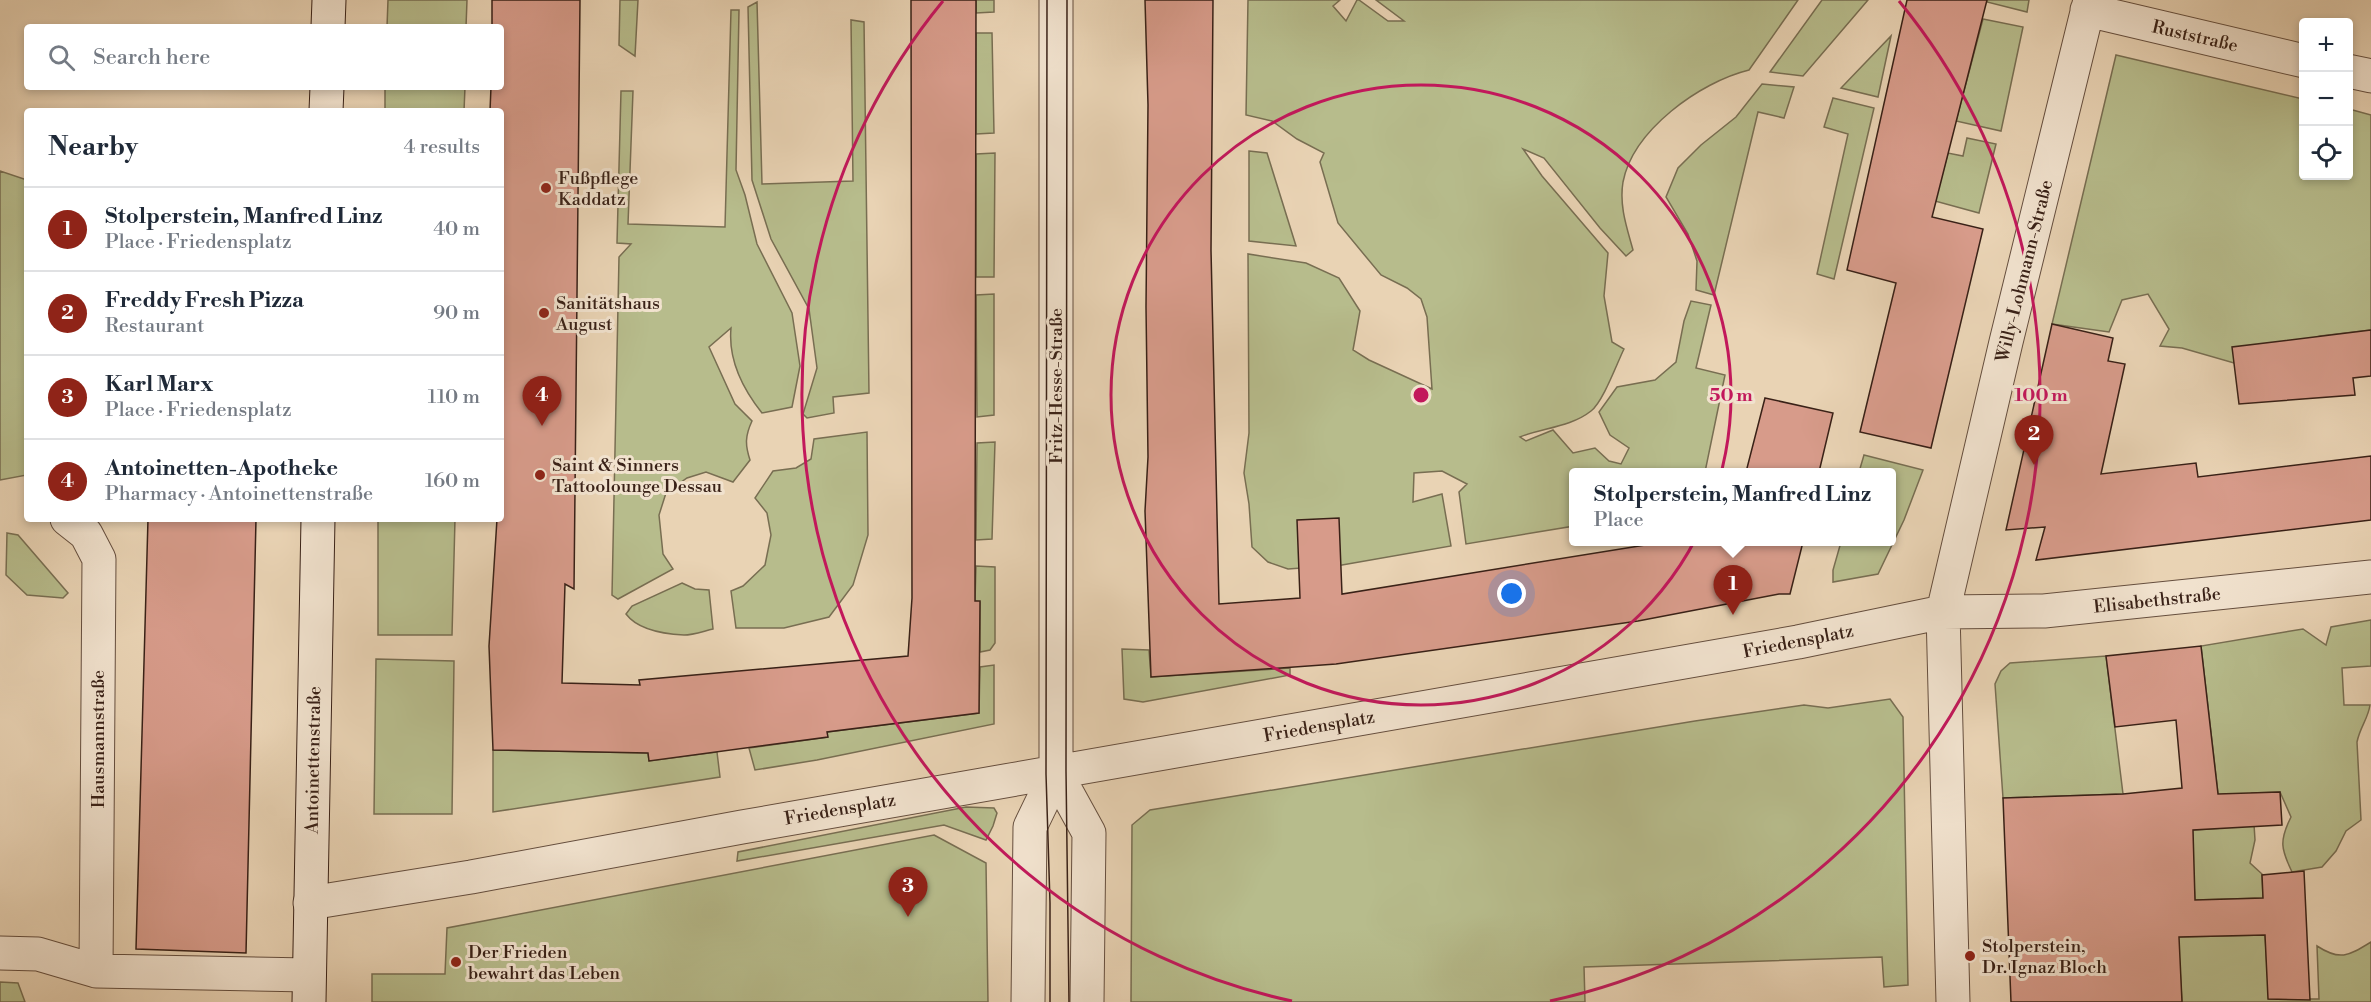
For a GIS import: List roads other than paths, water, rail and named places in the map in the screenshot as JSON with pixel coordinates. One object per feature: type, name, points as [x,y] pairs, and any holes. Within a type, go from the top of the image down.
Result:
[{"type":"street","points":[[328,24],[329,0]]},
{"type":"street","name":"Fritz-Hesse-Straße","points":[[1028,1002],[1030,827],[1056,773],[1056,0]]},
{"type":"street","name":"Ruststraße","points":[[2088,5],[2299,60]]},
{"type":"street","name":"Willy-Lohmann-Straße","points":[[1943,612],[2088,5]]},
{"type":"street","points":[[2353,72],[2371,76]]},
{"type":"street","points":[[326,108],[327,90]]},
{"type":"street","name":"Hausmannstraße","points":[[71,522],[86,534],[99,559],[96,971]]},
{"type":"street","name":"Antoinettenstraße","points":[[309,988],[318,522]]},
{"type":"street","name":"Elisabethstraße","points":[[1943,612],[2044,611],[2371,577]]},
{"type":"street","points":[[1943,612],[1953,1002]]},
{"type":"street","name":"Friedensplatz","points":[[310,903],[482,875],[742,826],[1798,642],[1943,612]]},
{"type":"street","name":"Fritz-Hesse-Straße","points":[[1056,773],[1089,833],[1087,1002]]},
{"type":"street","points":[[0,953],[38,954],[96,971],[309,988]]},
{"type":"tram line","points":[[1047,0],[1046,774],[1050,1002]]},
{"type":"tram line","points":[[1067,0],[1066,771],[1069,1002]]},
{"type":"place","name":"Fußpflege Kaddatz","points":[[546,188]]},
{"type":"place","name":"Sanitätshaus August","points":[[544,313]]},
{"type":"place","name":"Antoinetten-Apotheke","points":[[542,426]]},
{"type":"place","name":"Freddy Fresh Pizza","points":[[2034,465]]},
{"type":"place","name":"Saint & Sinners Tattoolounge Dessau","points":[[540,475]]},
{"type":"place","name":"Stolperstein, Manfred Linz","points":[[1733,615]]},
{"type":"place","name":"Karl Marx","points":[[908,917]]},
{"type":"place","name":"Stolperstein, Dr. Ignaz Bloch","points":[[1970,956]]},
{"type":"place","name":"Der Frieden bewahrt das Leben","points":[[456,962]]}]
